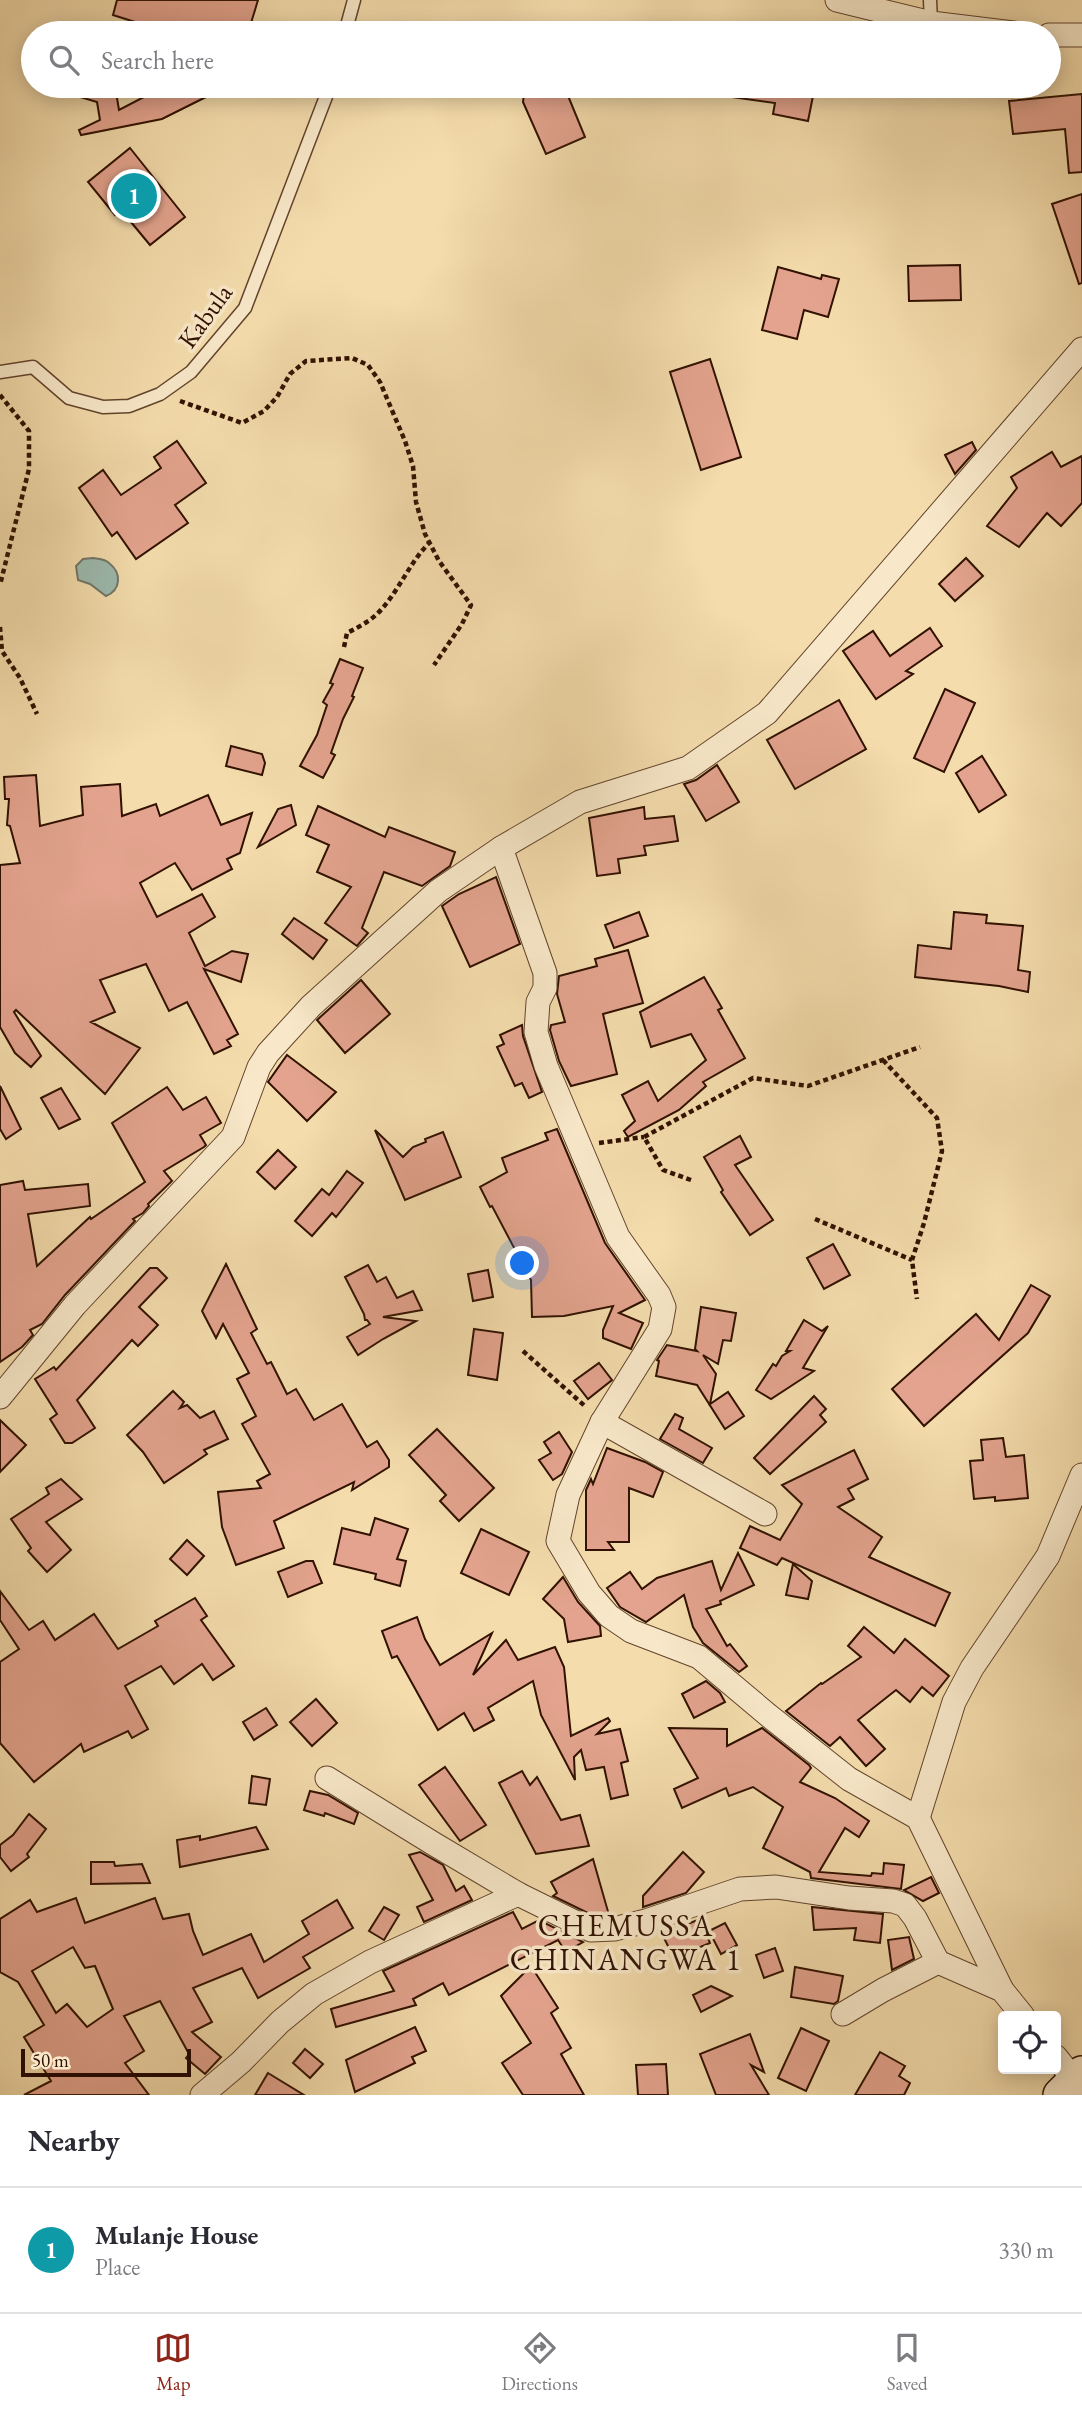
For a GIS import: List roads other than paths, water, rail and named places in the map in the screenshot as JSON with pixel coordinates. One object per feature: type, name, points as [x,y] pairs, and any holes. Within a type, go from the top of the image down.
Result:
[{"type":"street","points":[[837,0],[923,21]]},
{"type":"street","points":[[1061,36],[1082,35]]},
{"type":"street","points":[[0,1397],[84,1295],[233,1137],[259,1067],[268,1053],[311,1006],[438,891],[501,848],[580,802],[688,768],[768,713],[1082,349]]},
{"type":"street","points":[[501,848],[545,973],[545,988],[538,1002],[536,1032],[546,1066],[618,1237],[659,1295],[664,1307],[660,1329],[602,1422],[568,1495],[558,1541],[589,1593],[609,1616],[631,1631],[699,1657],[768,1716],[849,1779],[918,1818],[1002,1990],[1019,2011]]},
{"type":"street","points":[[602,1422],[765,1514]]},
{"type":"street","points":[[918,1818],[954,1702],[972,1668],[1048,1556],[1082,1475]]},
{"type":"street","points":[[327,1777],[518,1894],[591,1930],[614,1929],[646,1921],[740,1889],[776,1887],[849,1898],[893,1901],[905,1905],[915,1917],[939,1962],[1002,1990]]},
{"type":"street","points":[[202,2095],[241,2062],[279,2022],[314,1994],[370,1962],[518,1894]]},
{"type":"street","points":[[844,2014],[883,1990],[939,1962]]},
{"type":"lane","points":[[349,21],[355,0]]},
{"type":"lane","points":[[930,0],[931,21]]},
{"type":"lane","name":"Kabula","points":[[0,372],[33,367],[69,398],[103,407],[130,406],[160,394],[191,372],[245,308],[325,98]]},
{"type":"place","name":"Mulanje House","points":[[134,196]]},
{"type":"district","name":"CHEMUSSA CHINANGWA 1","points":[[626,1942]]}]
